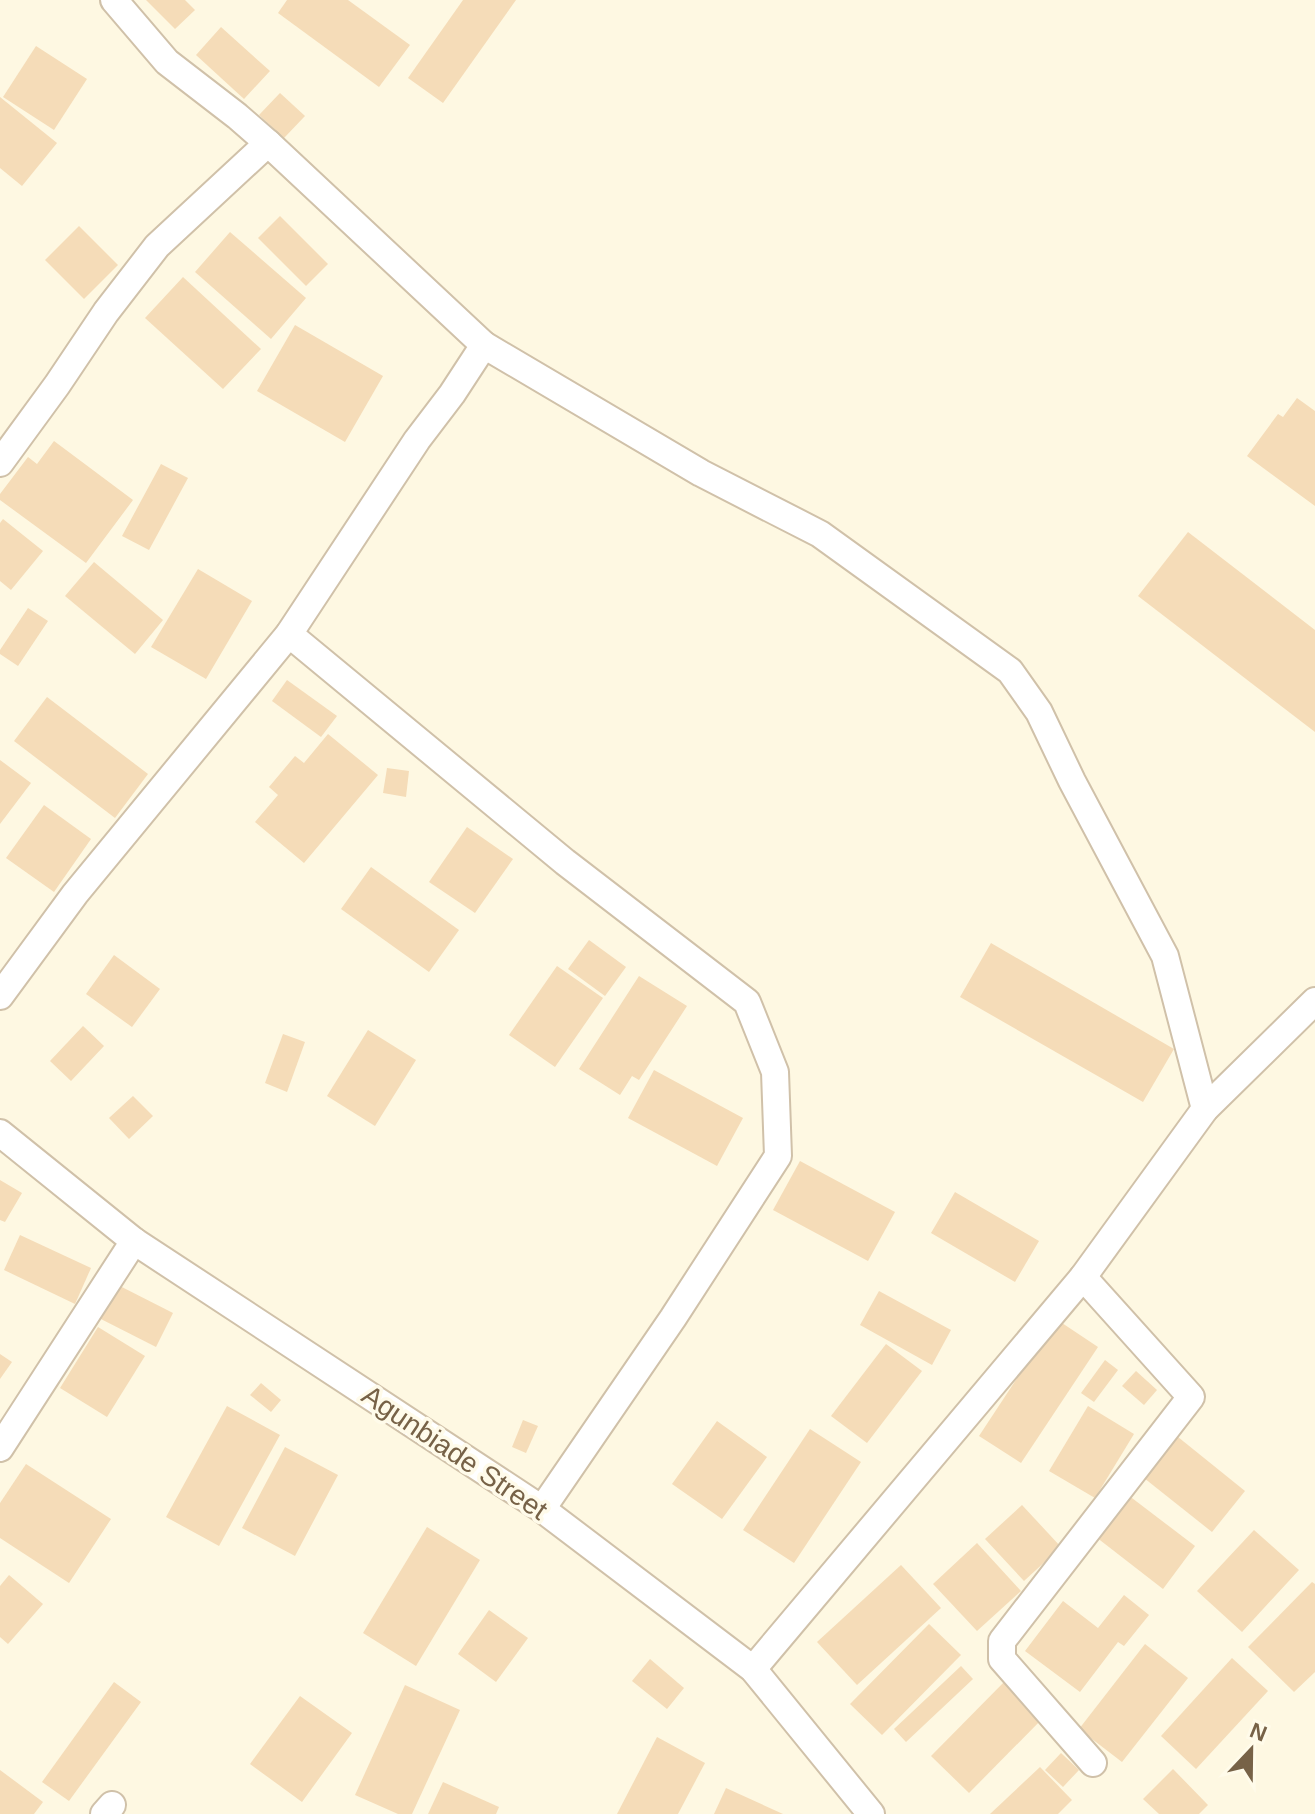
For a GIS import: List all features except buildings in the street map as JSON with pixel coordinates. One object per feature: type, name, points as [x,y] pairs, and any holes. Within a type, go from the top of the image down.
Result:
[{"type":"street","points":[[114,0],[167,62],[268,143],[484,345],[701,473],[820,534],[1010,671],[1039,712],[1165,956],[1205,1109]]},
{"type":"street","points":[[0,463],[106,312],[157,246],[268,143]]},
{"type":"street","points":[[0,996],[75,894],[289,634],[417,440],[484,345]]},
{"type":"street","points":[[289,634],[565,862],[747,1002],[775,1072],[778,1156],[673,1318],[542,1509]]},
{"type":"street","points":[[753,1669],[1083,1277],[1205,1109],[1315,1001]]},
{"type":"street","name":"Agunbiade Street","points":[[0,1133],[134,1241],[542,1509],[753,1669],[871,1814]]},
{"type":"street","points":[[0,1448],[134,1241]]},
{"type":"street","points":[[1083,1277],[1191,1397],[1002,1641],[1002,1659],[1093,1763]]}]
